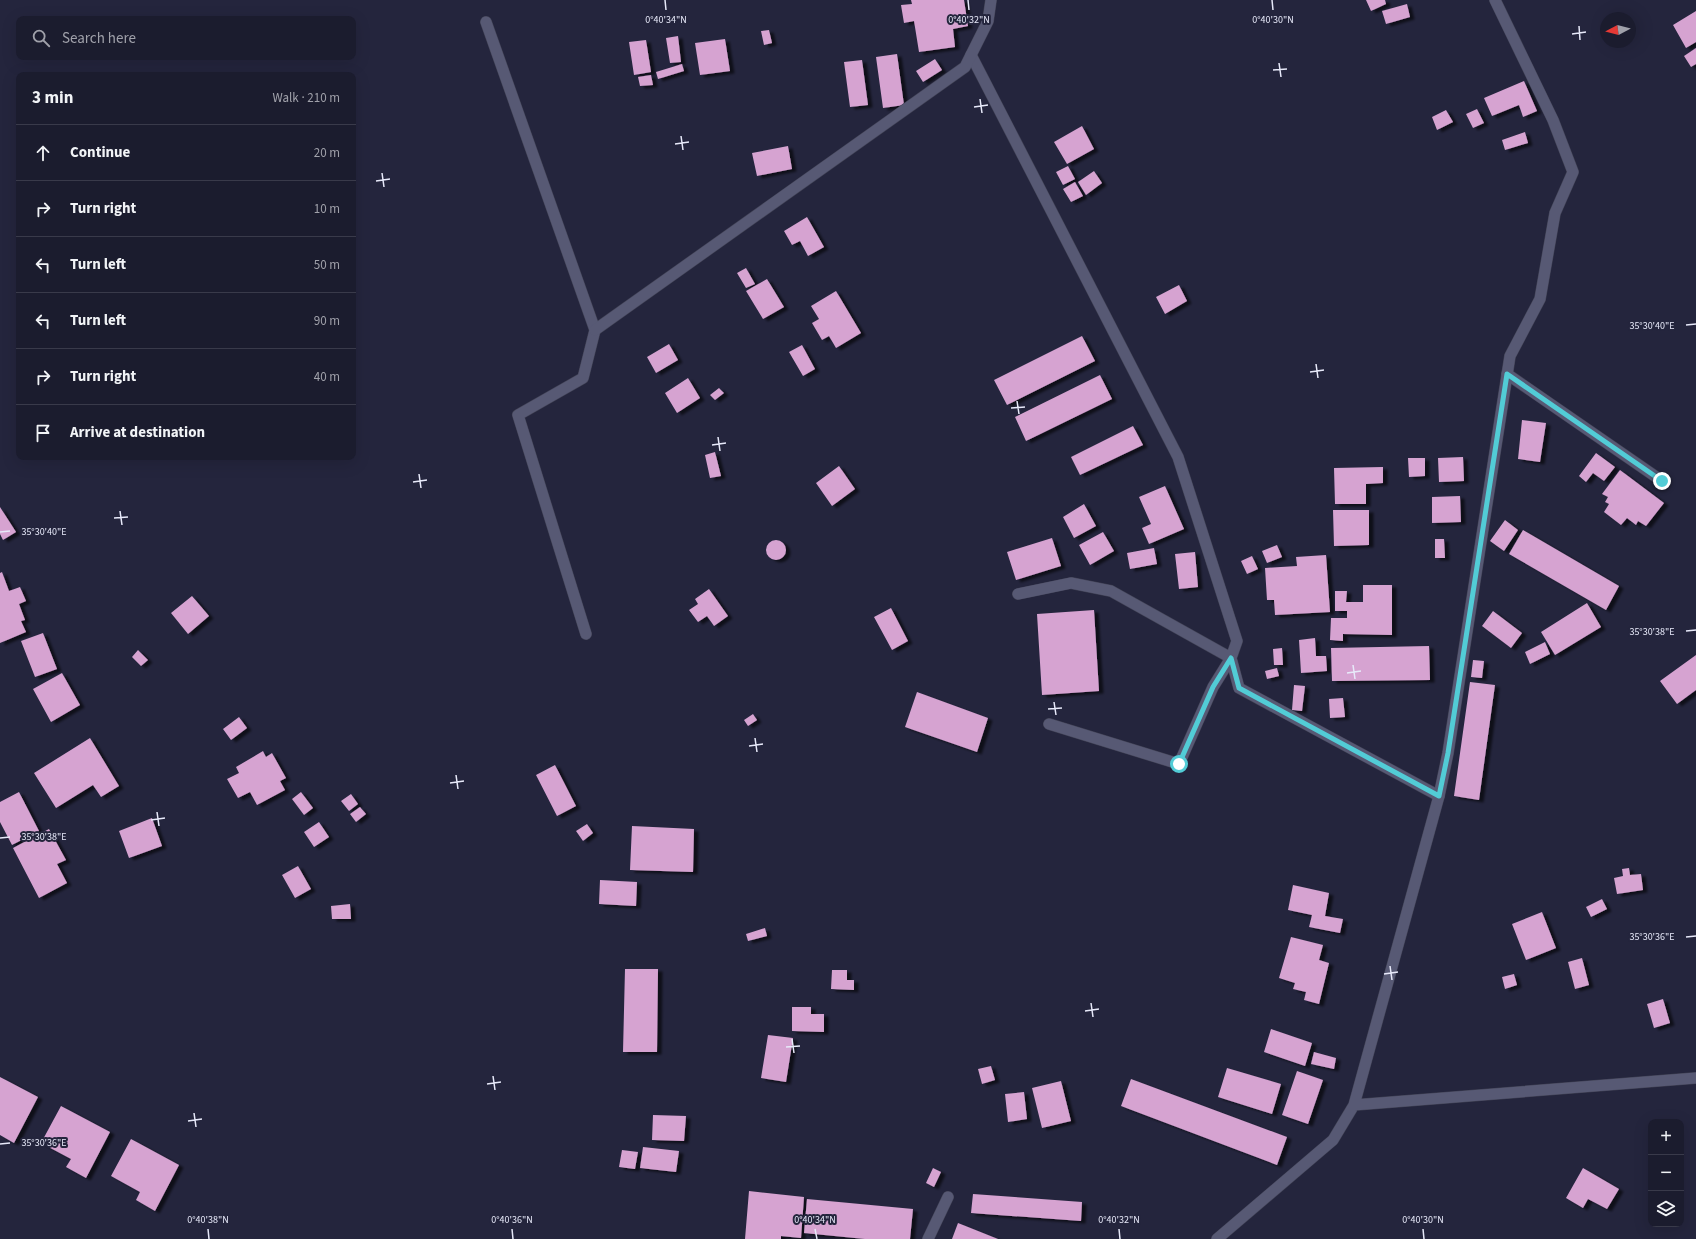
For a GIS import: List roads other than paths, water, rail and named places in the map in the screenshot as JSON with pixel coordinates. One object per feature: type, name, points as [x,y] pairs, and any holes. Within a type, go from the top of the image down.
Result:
[{"type":"street","points":[[595,330],[965,67],[988,21],[991,0]]},
{"type":"street","points":[[1217,1239],[1332,1140],[1354,1105],[1439,796],[1448,753],[1510,356],[1540,300],[1555,213],[1573,172],[1553,120],[1495,0]]},
{"type":"street","points":[[486,22],[595,330],[583,378],[518,415],[586,634]]},
{"type":"street","points":[[971,55],[1178,457],[1237,641],[1231,658],[1213,687],[1179,764],[1049,724]]},
{"type":"street","points":[[1507,374],[1662,481]]},
{"type":"street","points":[[1018,594],[1071,583],[1112,591],[1231,658],[1239,688],[1439,796]]},
{"type":"street","points":[[1354,1105],[1696,1078]]},
{"type":"street","points":[[928,1239],[948,1197]]}]
